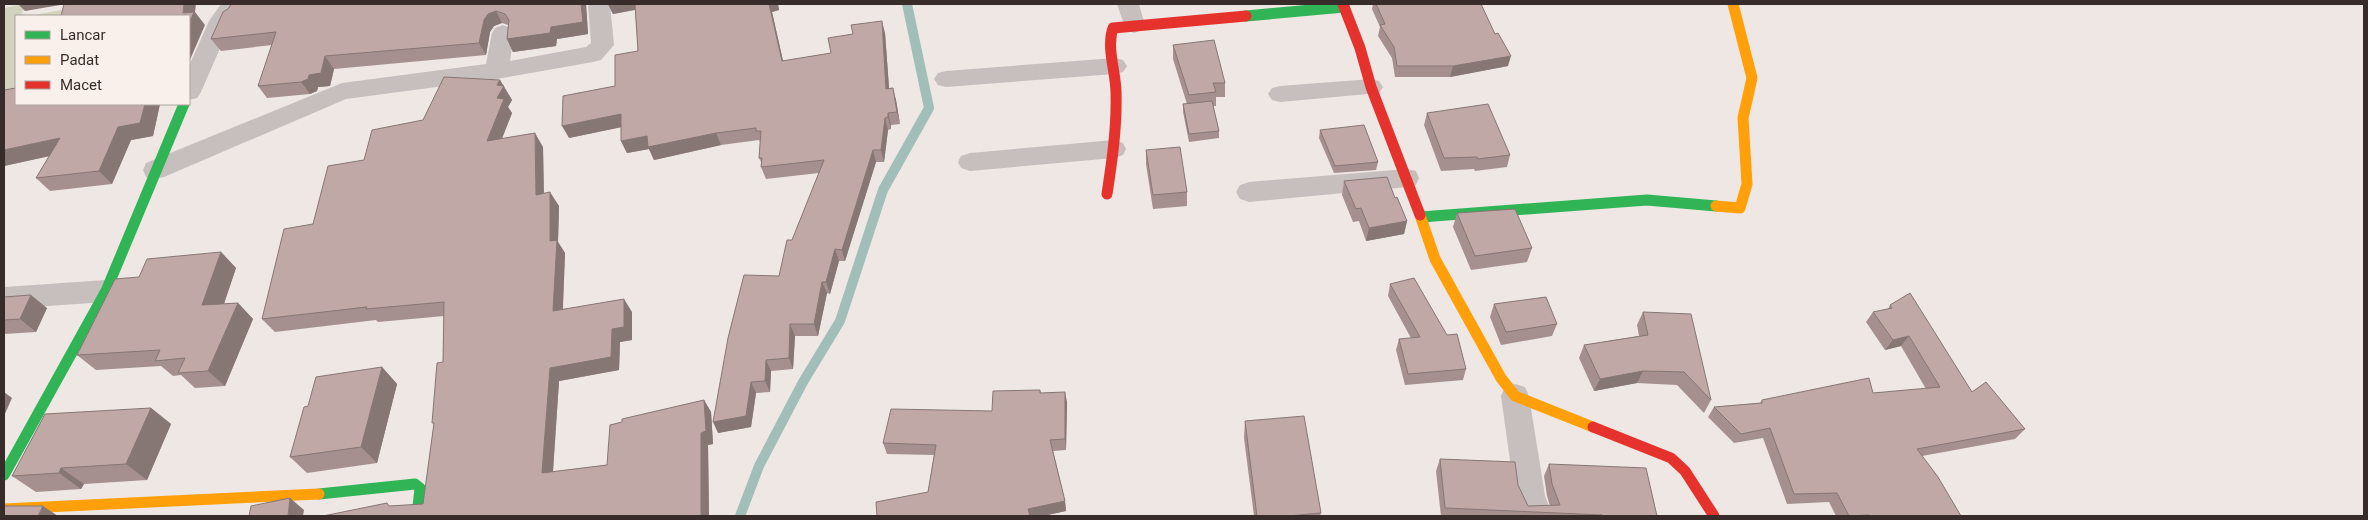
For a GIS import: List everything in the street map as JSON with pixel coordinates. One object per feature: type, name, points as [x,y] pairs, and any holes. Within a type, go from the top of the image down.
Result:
[{"type":"street","points":[[190,90],[220,20],[232,4]]},
{"type":"street","points":[[155,170],[342,91],[497,71],[592,54],[603,45],[599,4]]},
{"type":"street","points":[[1422,217],[1647,200],[1740,208],[1747,184],[1743,118],[1752,78],[1733,4]]},
{"type":"street","points":[[1107,194],[1114,149],[1115,66],[1110,31],[1131,14],[1344,6],[1360,48],[1371,87],[1422,217],[1435,259],[1452,294],[1492,364],[1515,396],[1530,496],[1538,516]]},
{"type":"street","points":[[497,71],[503,33]]},
{"type":"street","points":[[946,79],[1115,66]]},
{"type":"street","points":[[1280,94],[1371,87]]},
{"type":"street","points":[[4,475],[106,291],[184,105]]},
{"type":"street","points":[[970,162],[1114,149]]},
{"type":"street","points":[[1249,192],[1407,178]]},
{"type":"street","points":[[4,298],[106,291]]},
{"type":"street","points":[[1515,396],[1671,458],[1685,471],[1714,516]]},
{"type":"street","points":[[4,509],[316,494],[414,484],[420,488],[416,516]]},
{"type":"green space","points":[[24,4],[22,14],[34,15],[15,15],[15,100],[4,102],[4,8]]},
{"type":"green space","points":[[95,4],[123,15],[34,15]]},
{"type":"building","points":[[64,4],[184,4],[183,13],[194,12],[190,22],[190,15],[61,15]]},
{"type":"building","points":[[231,4],[581,4],[583,22],[551,27],[550,33],[507,39],[509,20],[505,14],[496,11],[488,14],[484,20],[479,43],[325,56],[321,73],[309,75],[308,79],[301,82],[258,86],[276,32],[211,39],[223,12]]},
{"type":"building","points":[[635,4],[769,4],[782,61],[831,53],[828,38],[853,34],[851,25],[882,21],[886,89],[893,88],[897,112],[888,113],[888,117],[885,118],[881,150],[873,150],[842,250],[835,249],[826,282],[822,282],[814,324],[790,324],[789,358],[766,360],[765,381],[751,382],[746,416],[713,422],[728,338],[744,275],[779,276],[787,240],[792,240],[824,160],[761,167],[762,158],[759,158],[761,131],[756,131],[756,128],[716,133],[648,147],[647,136],[621,141],[621,114],[562,126],[563,96],[615,86],[615,55],[638,51]]},
{"type":"building","points":[[1376,4],[1481,4],[1495,34],[1498,33],[1511,56],[1453,66],[1397,66],[1394,47],[1380,25],[1385,24]]},
{"type":"building","points":[[1214,40],[1225,83],[1213,83],[1216,92],[1189,95],[1173,45]]},
{"type":"building","points":[[444,77],[500,80],[497,85],[504,86],[497,98],[504,99],[487,141],[535,133],[536,195],[550,192],[550,241],[557,240],[553,311],[624,299],[624,327],[612,329],[611,357],[550,368],[542,473],[607,465],[610,425],[622,422],[622,419],[704,400],[706,431],[701,433],[701,516],[323,516],[387,503],[389,506],[423,504],[434,423],[432,423],[437,363],[443,362],[444,302],[366,309],[367,307],[262,319],[284,229],[313,224],[328,166],[364,160],[372,130],[423,120]]},
{"type":"building","points":[[15,88],[15,105],[145,105],[140,123],[118,127],[99,171],[36,178],[60,138],[4,150],[4,90]]},
{"type":"building","points":[[1212,101],[1219,131],[1189,134],[1183,104]]},
{"type":"building","points":[[1488,104],[1510,155],[1478,159],[1477,157],[1444,158],[1427,113]]},
{"type":"building","points":[[1364,125],[1378,162],[1335,166],[1320,130]]},
{"type":"building","points":[[1180,147],[1187,192],[1153,195],[1146,150]]},
{"type":"building","points":[[1387,177],[1407,221],[1369,228],[1361,208],[1356,209],[1344,181]]},
{"type":"building","points":[[1515,209],[1532,248],[1475,256],[1457,213]]},
{"type":"building","points":[[221,252],[202,305],[238,303],[208,371],[178,373],[185,358],[155,361],[160,350],[77,355],[115,279],[139,277],[147,259]]},
{"type":"building","points":[[1414,278],[1447,335],[1457,334],[1466,369],[1408,374],[1399,339],[1420,337],[1390,284]]},
{"type":"building","points":[[1910,293],[1972,392],[1986,382],[2025,429],[1917,449],[1938,477],[1961,516],[1849,516],[1837,493],[1794,494],[1770,428],[1741,434],[1714,407],[1762,403],[1762,400],[1869,378],[1873,393],[1940,387],[1909,336],[1893,340],[1873,312],[1892,308],[1890,305]]},
{"type":"building","points":[[31,295],[20,319],[4,320],[4,297]]},
{"type":"building","points":[[1546,297],[1557,324],[1506,332],[1494,304]]},
{"type":"building","points":[[1643,312],[1691,314],[1711,400],[1684,372],[1643,371],[1600,379],[1584,345],[1648,335]]},
{"type":"building","points":[[382,367],[361,447],[290,457],[304,407],[308,406],[316,377]]},
{"type":"building","points":[[1040,390],[1040,393],[1065,392],[1065,439],[1050,440],[1065,501],[1028,509],[1030,516],[877,516],[876,502],[928,492],[936,445],[883,443],[891,409],[992,411],[993,391]]},
{"type":"building","points":[[151,408],[126,464],[61,468],[59,473],[12,476],[45,414]]},
{"type":"building","points":[[1304,416],[1321,513],[1257,516],[1245,421]]},
{"type":"building","points":[[1440,459],[1515,462],[1518,485],[1528,506],[1560,505],[1552,484],[1549,464],[1646,468],[1657,516],[1599,516],[1602,515],[1445,508]]},
{"type":"building","points":[[290,498],[288,516],[249,516],[251,506]]},
{"type":"building","points":[[4,506],[43,506],[38,516],[4,516]]},
{"type":"waterway","points":[[740,516],[759,466],[803,382],[840,321],[883,190],[929,108],[907,4]]},
{"type":"traffic: fast","points":[[1246,16],[1344,7]]},
{"type":"traffic: fast","points":[[4,475],[106,291],[184,105]]},
{"type":"traffic: fast","points":[[1421,217],[1647,200],[1716,206]]},
{"type":"traffic: fast","points":[[319,494],[415,484],[420,488],[417,516]]},
{"type":"traffic: slow","points":[[1716,206],[1740,208],[1747,184],[1743,118],[1752,78],[1733,4]]},
{"type":"traffic: slow","points":[[1420,215],[1435,259],[1501,378],[1515,396],[1593,427]]},
{"type":"traffic: slow","points":[[4,509],[319,494]]},
{"type":"traffic: jam","points":[[1343,4],[1360,48],[1371,87],[1420,215]]},
{"type":"traffic: jam","points":[[1107,194],[1116,121],[1116,78],[1110,39],[1113,28],[1246,16]]},
{"type":"traffic: jam","points":[[1593,427],[1671,458],[1685,471],[1714,516]]}]
